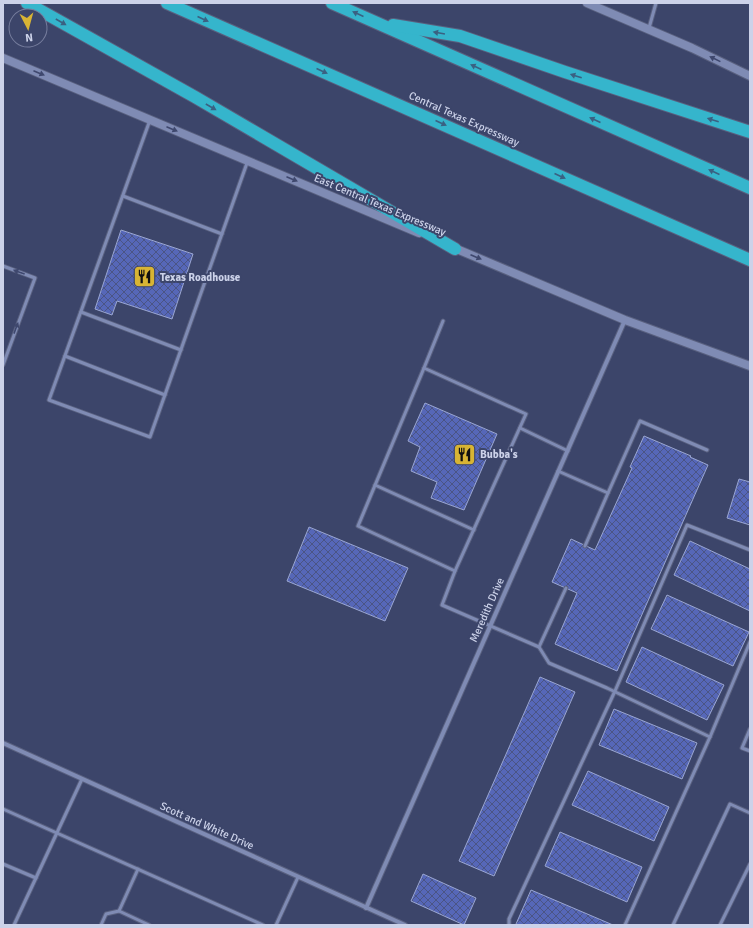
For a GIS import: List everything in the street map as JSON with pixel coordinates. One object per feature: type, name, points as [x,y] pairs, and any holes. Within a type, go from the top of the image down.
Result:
[{"type":"highway","points":[[27,3],[195,97],[455,249]]},
{"type":"highway","name":"Central Texas Expressway","points":[[167,3],[750,260]]},
{"type":"highway","points":[[332,3],[750,188]]},
{"type":"highway","points":[[375,22],[460,36],[750,132]]},
{"type":"main road","points":[[588,3],[692,48],[750,76]]},
{"type":"main road","name":"East Central Texas Expressway","points":[[3,58],[624,320],[750,366]]},
{"type":"street","name":"Meredith Drive","points":[[366,908],[568,451],[624,320]]},
{"type":"street","name":"Scott and White Drive","points":[[3,743],[405,925]]},
{"type":"lane","points":[[649,30],[656,3]]},
{"type":"lane","points":[[150,120],[50,400],[150,437],[248,161]]},
{"type":"lane","points":[[123,196],[222,234]]},
{"type":"lane","points":[[3,266],[35,278],[3,365]]},
{"type":"lane","points":[[81,312],[181,350]]},
{"type":"lane","points":[[443,321],[358,526],[455,570]]},
{"type":"lane","points":[[65,356],[165,395]]},
{"type":"lane","points":[[424,368],[526,414],[455,570],[442,605],[539,647],[549,663],[615,691],[710,737]]},
{"type":"lane","points":[[585,546],[640,421],[707,450]]},
{"type":"lane","points":[[520,428],[568,451]]},
{"type":"lane","points":[[558,471],[608,493]]},
{"type":"lane","points":[[376,485],[474,530]]},
{"type":"lane","points":[[509,925],[509,919],[615,691],[687,525],[750,550]]},
{"type":"lane","points":[[539,647],[566,588]]},
{"type":"lane","points":[[625,925],[710,737],[750,642]]},
{"type":"lane","points":[[750,730],[742,748],[750,751]]},
{"type":"lane","points":[[14,925],[82,779]]},
{"type":"lane","points":[[673,925],[730,804],[750,813]]},
{"type":"lane","points":[[3,809],[263,925]]},
{"type":"lane","points":[[3,864],[36,878]]},
{"type":"lane","points":[[720,925],[750,864]]},
{"type":"lane","points":[[119,911],[138,869]]},
{"type":"lane","points":[[276,925],[298,877]]},
{"type":"lane","points":[[101,925],[106,914],[119,911],[149,925]]},
{"type":"building","name":"Texas Roadhouse","points":[[121,230],[193,254],[172,319],[117,301],[112,315],[95,309]]},
{"type":"building","points":[[425,403],[497,434],[464,510],[431,498],[437,482],[411,471],[420,447],[408,441]]},
{"type":"building","points":[[644,436],[708,465],[617,671],[555,644],[577,593],[552,582],[571,539],[595,550],[632,468],[630,467]]},
{"type":"building","points":[[739,479],[750,482],[750,525],[727,518]]},
{"type":"building","points":[[309,527],[408,568],[385,621],[287,581]]},
{"type":"building","points":[[690,541],[750,569],[750,611],[674,575]]},
{"type":"building","points":[[667,595],[749,632],[733,666],[651,629]]},
{"type":"building","points":[[642,647],[724,685],[707,720],[626,682]]},
{"type":"building","points":[[540,677],[575,692],[494,876],[459,861]]},
{"type":"building","points":[[614,709],[697,743],[682,779],[599,745]]},
{"type":"building","points":[[588,771],[669,807],[654,841],[572,805]]},
{"type":"building","points":[[560,832],[642,867],[627,902],[545,866]]},
{"type":"building","points":[[423,874],[476,898],[464,925],[411,901]]},
{"type":"building","points":[[531,890],[613,925],[517,925],[516,924]]},
{"type":"place","name":"Texas Roadhouse","points":[[145,277]]},
{"type":"place","name":"Bubba's","points":[[465,454]]}]
